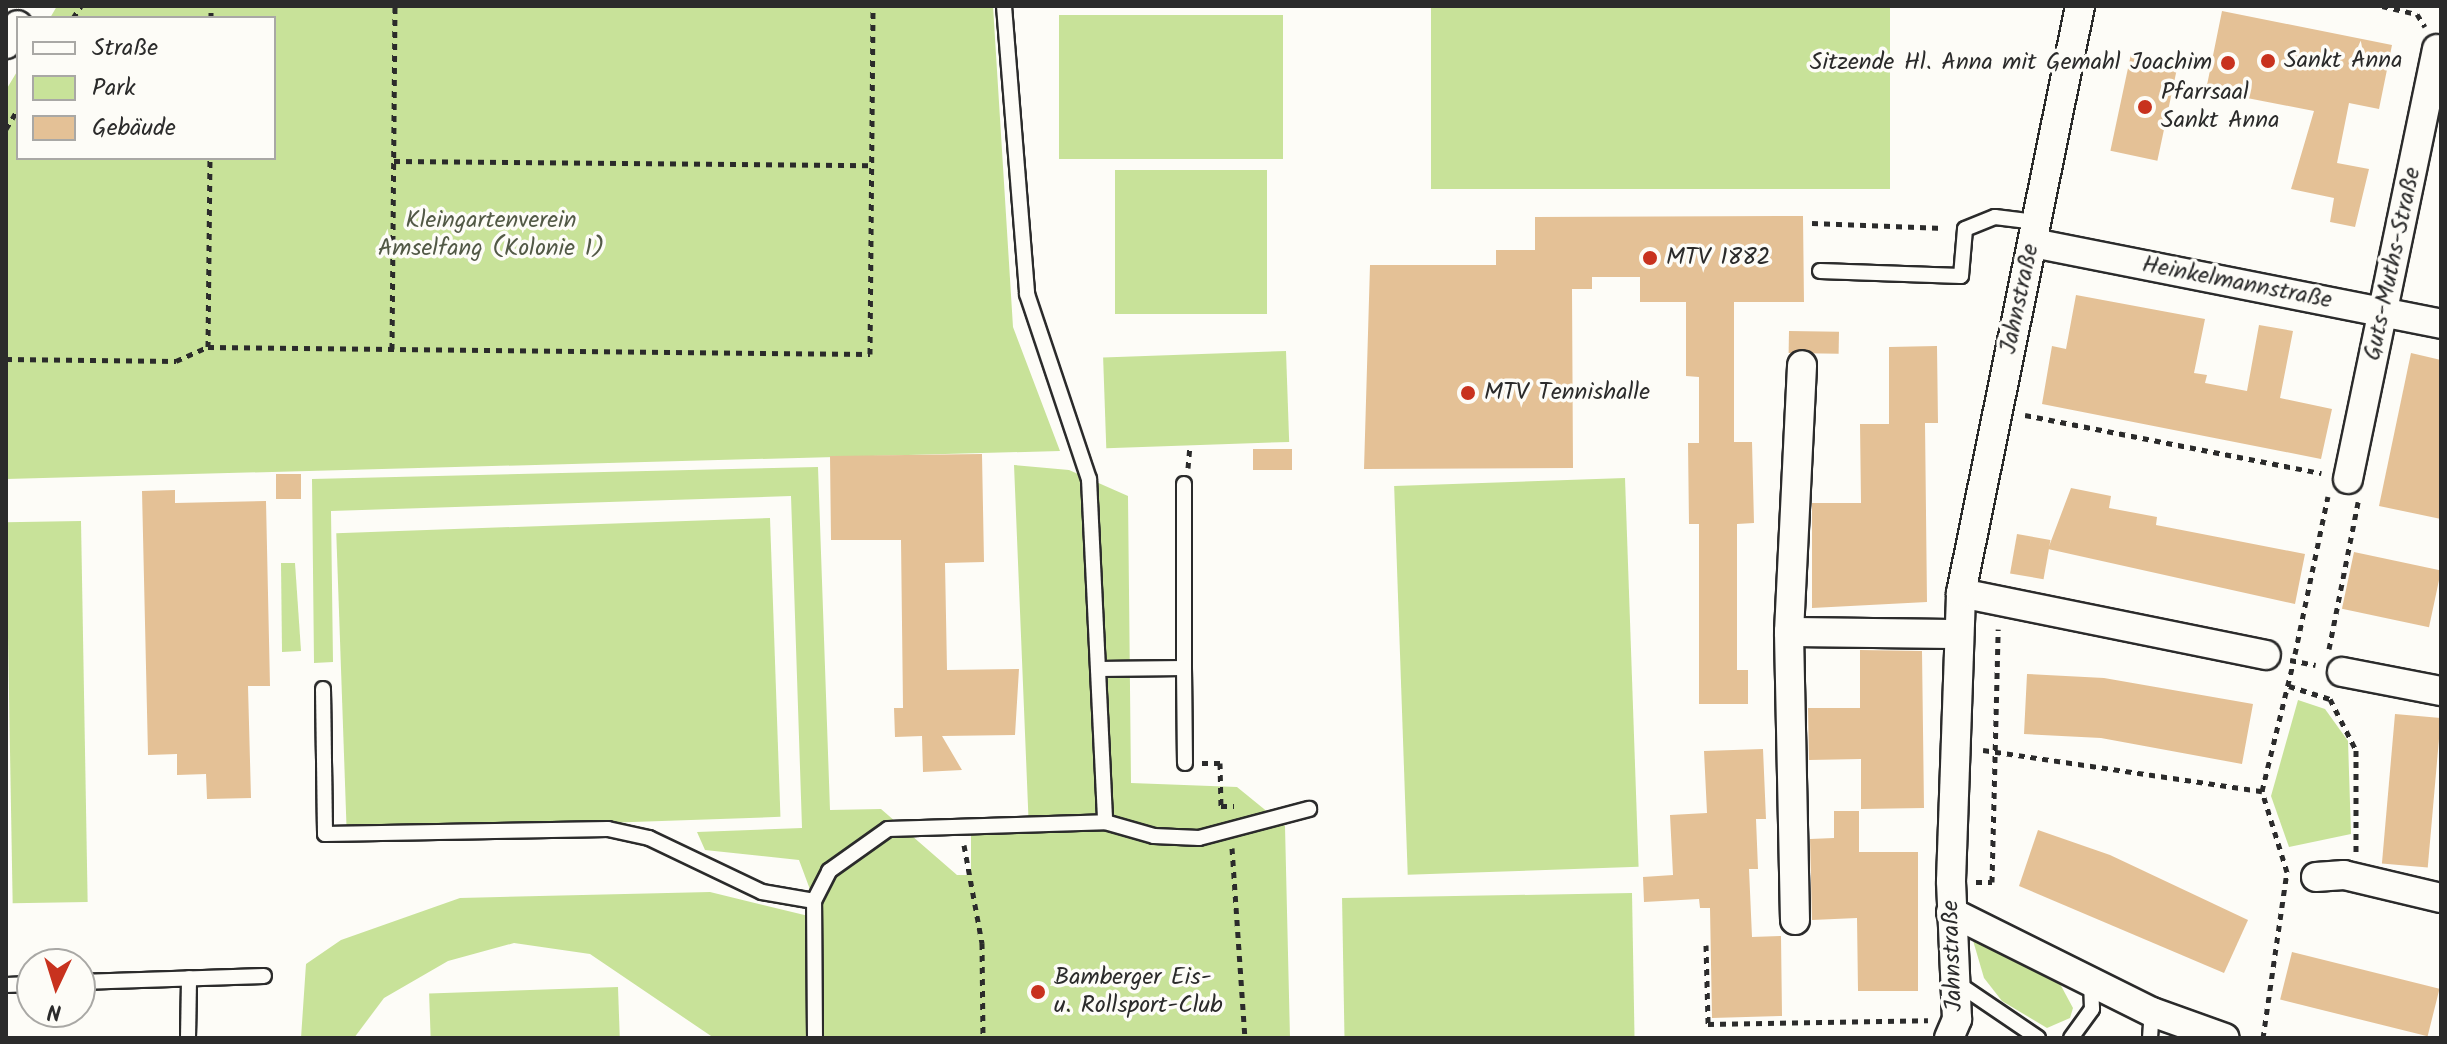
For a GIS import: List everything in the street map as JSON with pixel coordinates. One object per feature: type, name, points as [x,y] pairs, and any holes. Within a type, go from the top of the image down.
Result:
[{"type":"street","name":"Jahnstraße","points":[[1953,1029],[1957,983],[1951,881],[1957,634],[1961,593],[2080,6]]},
{"type":"street","name":"Guts-Muths-Straße","points":[[2340,477],[2384,312],[2437,49]]},
{"type":"street","name":"Heinkelmannstraße","points":[[2034,232],[2441,324]]},
{"type":"street","points":[[1795,920],[1789,632],[1802,365]]},
{"type":"street","points":[[1961,593],[1999,598],[2266,655]]},
{"type":"street","points":[[1789,632],[1957,634]]},
{"type":"street","points":[[2333,669],[2441,691]]},
{"type":"street","points":[[2316,877],[2356,878],[2441,898]]},
{"type":"street","points":[[1951,912],[2091,984],[2151,1025],[2225,1038]]},
{"type":"lane","points":[[1004,6],[1027,294],[1089,479],[1105,822]]},
{"type":"lane","points":[[1820,271],[1961,276],[1965,229],[1995,217],[2034,232]]},
{"type":"lane","points":[[1184,484],[1185,763]]},
{"type":"lane","points":[[1098,669],[1184,668]]},
{"type":"lane","points":[[323,689],[325,834],[608,829],[649,838],[762,892],[814,901]]},
{"type":"lane","points":[[815,1038],[814,901],[829,871],[900,825],[1105,822],[1154,836],[1222,834],[1309,809]]},
{"type":"lane","points":[[96,981],[264,976]]},
{"type":"lane","points":[[188,1038],[189,978]]},
{"type":"lane","points":[[1957,983],[2038,1038]]},
{"type":"lane","points":[[2071,1038],[2092,1009],[2091,984]]},
{"type":"path","points":[[392,349],[395,6]]},
{"type":"path","points":[[6,359],[176,361],[208,347],[870,354],[873,6]]},
{"type":"path","points":[[2382,6],[2417,14],[2437,49]]},
{"type":"path","points":[[208,347],[210,160]]},
{"type":"path","points":[[394,161],[872,165]]},
{"type":"path","points":[[1812,223],[1965,229]]},
{"type":"path","points":[[1996,410],[2362,482],[2333,669],[2320,692]]},
{"type":"path","points":[[1190,446],[1191,456]]},
{"type":"path","points":[[2263,1038],[2287,872],[2262,791],[2340,477]]},
{"type":"path","points":[[1951,881],[1992,882],[1999,598]]},
{"type":"path","points":[[2266,655],[2333,669]]},
{"type":"path","points":[[2289,686],[2320,692],[2344,720],[2356,750],[2356,878]]},
{"type":"path","points":[[1994,752],[2262,791]]},
{"type":"path","points":[[1220,781],[1221,806],[1243,807],[1251,826]]},
{"type":"path","points":[[1222,834],[1234,851],[1245,1038]]},
{"type":"path","points":[[965,875],[982,943],[983,1038]]},
{"type":"path","points":[[1706,945],[1708,1024],[1953,1029]]},
{"type":"green space","name":"Kleingartenverein Amselfang (Kolonie 1)","points":[[57,6],[993,6],[1013,327],[1060,451],[6,479],[6,90],[16,73],[16,160],[276,160],[276,16],[51,16]]},
{"type":"green space","points":[[1431,6],[1890,6],[1890,189],[1431,189]]},
{"type":"green space","points":[[1059,15],[1283,15],[1283,159],[1059,159]]},
{"type":"green space","points":[[1115,170],[1267,170],[1267,314],[1115,314]]},
{"type":"green space","points":[[1286,351],[1289,442],[1106,448],[1103,357]]},
{"type":"green space","points":[[1014,465],[1069,470],[1128,496],[1131,783],[1237,787],[1285,826],[1290,1038],[714,1038],[590,954],[514,943],[448,961],[384,998],[354,1038],[301,1038],[306,964],[341,940],[460,898],[710,892],[821,919],[799,860],[705,850],[697,832],[802,828],[791,496],[331,511],[333,662],[314,663],[312,479],[818,467],[830,810],[881,809],[957,875],[971,875],[971,832],[1029,831]]},
{"type":"green space","points":[[1625,478],[1639,867],[1408,875],[1394,486]]},
{"type":"green space","points":[[770,518],[780,817],[347,832],[336,533]]},
{"type":"green space","points":[[81,521],[88,902],[13,903],[6,522]]},
{"type":"green space","points":[[281,563],[295,563],[301,651],[282,652]]},
{"type":"green space","points":[[2298,700],[2325,709],[2348,741],[2351,834],[2289,847],[2271,796]]},
{"type":"green space","points":[[1632,893],[1635,1038],[1344,1038],[1342,898]]},
{"type":"green space","points":[[1972,937],[2059,982],[2073,1008],[2070,1018],[2047,1028],[2002,1001],[1984,978]]},
{"type":"green space","points":[[618,987],[620,1038],[431,1038],[429,994]]},
{"type":"building","points":[[2222,11],[2392,45],[2379,109],[2349,103],[2337,163],[2369,169],[2355,227],[2330,222],[2334,198],[2291,189],[2314,111],[2206,90]]},
{"type":"building","name":"Pfarrsaal Sankt Anna","points":[[2131,54],[2178,64],[2157,161],[2110,151]]},
{"type":"building","points":[[1803,216],[1804,302],[1734,302],[1734,442],[1752,442],[1754,523],[1737,524],[1737,670],[1748,670],[1748,704],[1699,704],[1699,524],[1689,524],[1688,443],[1699,443],[1699,377],[1686,376],[1686,302],[1640,302],[1640,277],[1592,277],[1592,289],[1572,289],[1573,468],[1364,469],[1370,265],[1496,265],[1496,250],[1535,250],[1535,217]]},
{"type":"building","points":[[2076,295],[2205,319],[2194,373],[2207,375],[2205,383],[2247,391],[2259,325],[2293,331],[2280,398],[2332,409],[2321,459],[2042,404],[2052,346],[2066,349]]},
{"type":"building","points":[[1789,331],[1839,332],[1839,354],[1789,353]]},
{"type":"building","points":[[1937,346],[1938,423],[1925,423],[1927,602],[1812,608],[1812,503],[1861,503],[1860,424],[1889,424],[1889,347]]},
{"type":"building","points":[[2411,353],[2441,360],[2441,519],[2379,506]]},
{"type":"building","points":[[1253,449],[1292,449],[1292,470],[1253,470]]},
{"type":"building","points":[[982,454],[984,562],[945,563],[947,670],[1019,669],[1015,735],[942,736],[962,770],[923,772],[922,736],[895,737],[894,708],[903,708],[901,540],[831,540],[830,456]]},
{"type":"building","points":[[276,474],[301,474],[301,499],[276,499]]},
{"type":"building","points":[[2071,488],[2111,496],[2109,508],[2157,517],[2156,525],[2305,554],[2295,604],[2048,549]]},
{"type":"building","points":[[175,490],[175,503],[266,501],[270,686],[248,686],[251,798],[207,799],[206,774],[177,775],[177,754],[148,755],[142,491]]},
{"type":"building","points":[[2017,534],[2050,540],[2044,579],[2010,573]]},
{"type":"building","points":[[2354,552],[2441,570],[2429,627],[2342,609]]},
{"type":"building","points":[[1860,650],[1922,651],[1924,808],[1861,809],[1861,759],[1809,760],[1808,708],[1860,708]]},
{"type":"building","points":[[2027,674],[2104,678],[2253,704],[2242,764],[2101,738],[2024,734]]},
{"type":"building","points":[[2395,714],[2441,718],[2428,867],[2382,863]]},
{"type":"building","points":[[1763,749],[1766,819],[1756,819],[1758,869],[1749,869],[1752,937],[1781,936],[1782,1016],[1712,1018],[1710,908],[1700,908],[1699,899],[1644,902],[1643,877],[1673,875],[1670,815],[1707,813],[1704,751]]},
{"type":"building","points":[[1834,811],[1859,811],[1859,852],[1918,852],[1918,991],[1858,991],[1857,918],[1812,920],[1810,839],[1834,838]]},
{"type":"building","points":[[2038,830],[2110,855],[2248,920],[2224,973],[2019,886]]},
{"type":"building","points":[[2292,952],[2439,989],[2428,1036],[2280,1000]]},
{"type":"place","name":"Sankt Anna","points":[[2268,61]]},
{"type":"place","name":"Sitzende Hl. Anna mit Gemahl Joachim","points":[[2228,63]]},
{"type":"place","name":"Pfarrsaal Sankt Anna","points":[[2145,107]]},
{"type":"place","name":"MTV 1882","points":[[1650,258]]},
{"type":"place","name":"MTV Tennishalle","points":[[1468,393]]},
{"type":"place","name":"Bamberger Eis- u. Rollsport-Club","points":[[1038,992]]}]
